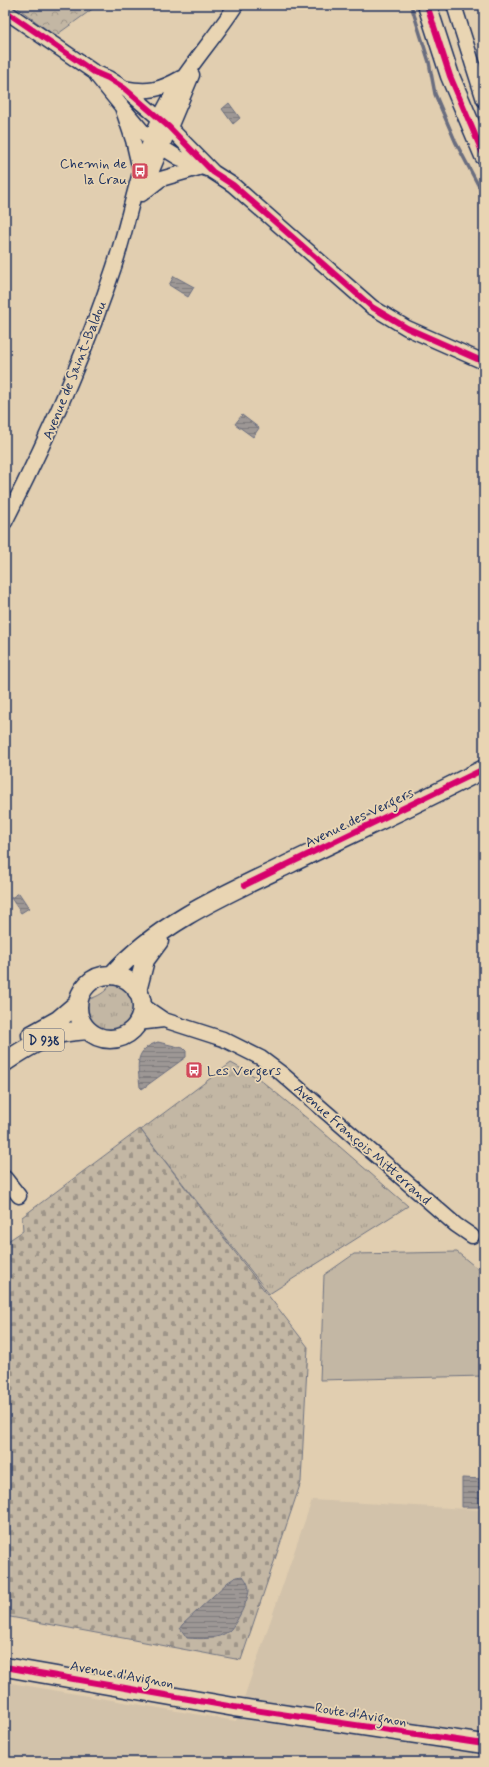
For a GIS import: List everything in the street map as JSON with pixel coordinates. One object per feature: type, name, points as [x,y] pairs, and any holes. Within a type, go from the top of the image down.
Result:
[{"type":"main road","points":[[427,5],[450,76],[484,156]]},
{"type":"main road","name":"Avenue des Vergers","points":[[112,975],[141,946],[158,934],[239,888],[484,769]]},
{"type":"main road","name":"Avenue des Vergers","points":[[139,998],[145,960],[163,936],[180,921]]},
{"type":"main road","points":[[112,975],[127,980],[139,998]]},
{"type":"main road","name":"D 938","points":[[112,975],[98,978],[86,985],[80,993],[78,1003],[79,1018],[88,1030],[94,1035],[110,1039],[126,1035],[137,1023],[141,1014],[139,998]]},
{"type":"main road","name":"D 938","points":[[5,1050],[58,1020],[78,1003]]},
{"type":"main road","name":"D 938","points":[[5,1062],[24,1050],[53,1036],[68,1032],[88,1030]]},
{"type":"main road","name":"Avenue d'Avignon","points":[[5,1666],[234,1707]]},
{"type":"main road","name":"Route d'Avignon","points":[[234,1707],[484,1744]]},
{"type":"street","name":"Avenue de Saint-Baldou","points":[[130,214],[141,195],[156,144],[181,78],[201,54],[236,5]]},
{"type":"street","points":[[454,5],[484,100]]},
{"type":"street","points":[[5,11],[94,72],[108,78],[124,88],[164,123],[207,169]]},
{"type":"street","name":"Avenue de Saint-Baldou","points":[[164,123],[201,54]]},
{"type":"street","points":[[94,72],[122,107],[156,144],[179,158],[207,169],[233,186],[372,307],[407,328],[484,362]]},
{"type":"street","points":[[124,88],[150,91],[166,86],[181,78]]},
{"type":"street","points":[[122,107],[133,140],[140,171]]},
{"type":"street","name":"Avenue de Saint-Baldou","points":[[5,522],[34,466],[82,356],[114,266],[130,214],[140,171],[156,144]]},
{"type":"street","points":[[141,195],[161,180],[207,169]]},
{"type":"street","name":"Avenue François Mitterrand","points":[[139,998],[164,1020],[223,1039],[261,1058],[281,1073],[450,1219],[472,1236]]},
{"type":"street","name":"Avenue François Mitterrand","points":[[137,1023],[164,1020]]},
{"type":"street","points":[[5,1178],[19,1196]]},
{"type":"shaded area","points":[[229,103],[240,118],[233,124],[222,109]]},
{"type":"shaded area","points":[[174,276],[194,287],[188,297],[169,285]]},
{"type":"shaded area","points":[[242,415],[259,428],[253,437],[235,424]]},
{"type":"shaded area","points":[[19,893],[29,908],[21,913],[11,898]]},
{"type":"shaded area","points":[[158,1042],[183,1048],[186,1051],[186,1057],[142,1089],[140,1087],[138,1066],[141,1054],[144,1049]]},
{"type":"shaded area","points":[[462,1478],[484,1479],[484,1507],[462,1507]]},
{"type":"shaded area","points":[[312,1500],[484,1510],[484,1740],[470,1762],[5,1762],[5,1682],[236,1721]]},
{"type":"shaded area","points":[[243,1576],[249,1590],[242,1612],[232,1628],[219,1636],[203,1639],[187,1638],[180,1628],[182,1625],[228,1582],[236,1577]]},
{"type":"green space","points":[[14,5],[98,5],[55,36]]},
{"type":"green space","points":[[110,985],[118,986],[125,990],[133,1007],[130,1017],[123,1024],[113,1028],[103,1028],[94,1024],[89,1014],[89,999],[101,994]]},
{"type":"green space","points":[[231,1063],[258,1078],[408,1206],[269,1294],[141,1130]]},
{"type":"green space","points":[[140,1129],[308,1347],[301,1482],[241,1660],[5,1616],[5,1243],[23,1231],[22,1217]]},
{"type":"green space","points":[[457,1252],[484,1274],[484,1376],[320,1380],[324,1275],[354,1254]]},
{"type":"waterway","points":[[411,5],[429,62],[435,94],[456,143],[484,196]]},
{"type":"cycle path","points":[[427,5],[450,76],[484,156]]},
{"type":"cycle path","points":[[5,11],[94,72],[108,78],[124,88],[169,127],[213,172],[233,185],[372,307],[407,328],[484,362]]},
{"type":"cycle path","points":[[245,885],[484,769]]},
{"type":"cycle path","points":[[5,1667],[234,1707],[484,1744]]},
{"type":"place","name":"Chemin de la Crau","points":[[140,171]]},
{"type":"place","name":"Les Vergers","points":[[194,1070]]}]
